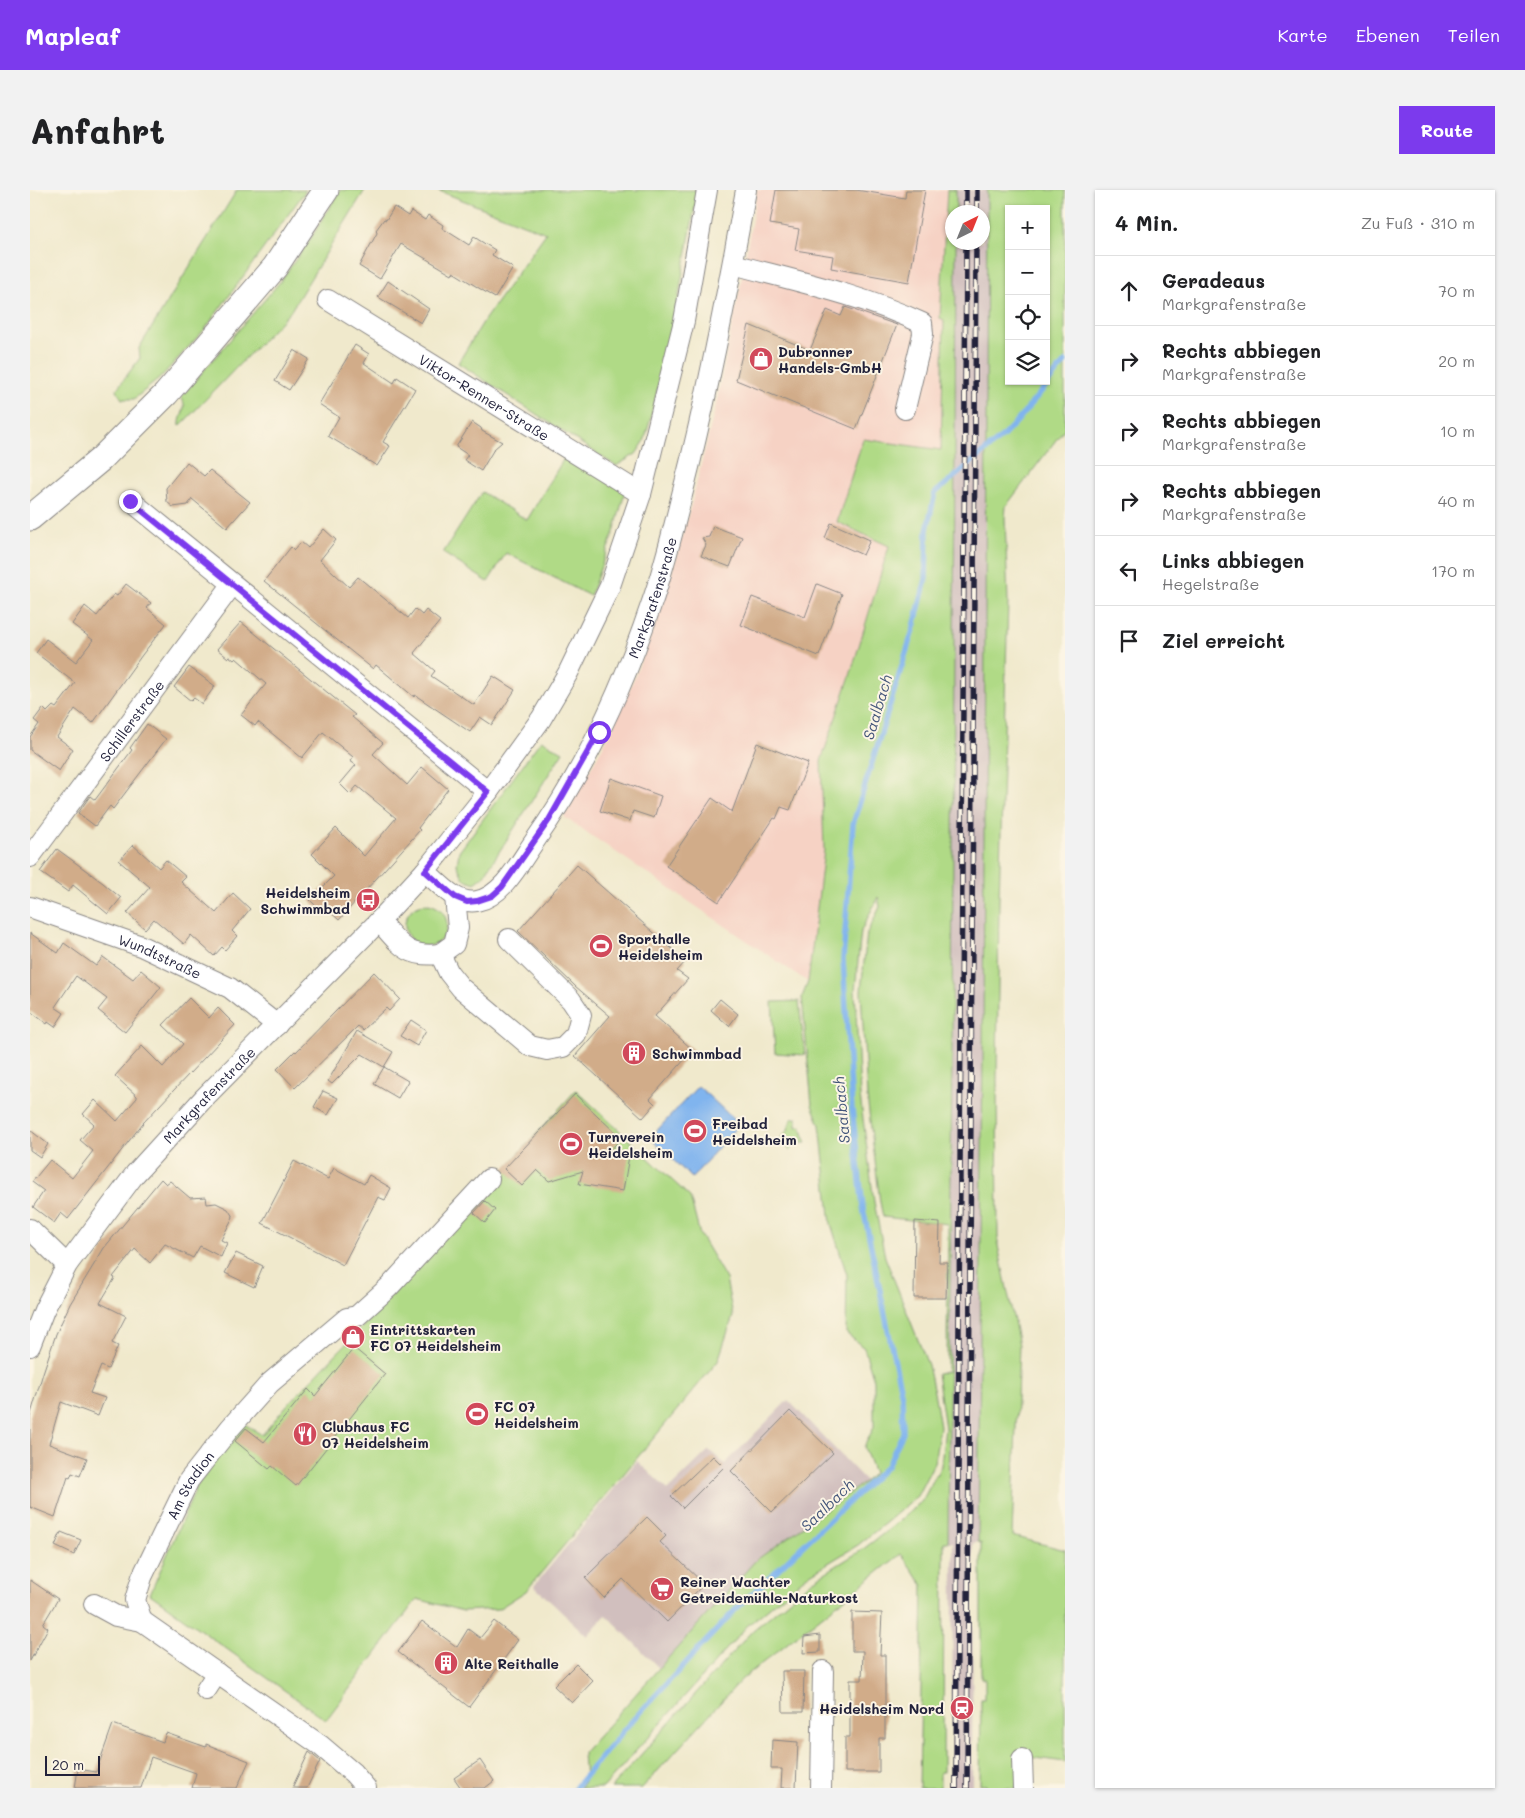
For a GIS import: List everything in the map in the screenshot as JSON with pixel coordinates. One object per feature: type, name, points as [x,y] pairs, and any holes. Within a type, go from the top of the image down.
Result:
[{"type":"main road","points":[[30,518],[101,459],[166,394],[275,267],[326,190]]},
{"type":"street","name":"Markgrafenstraße","points":[[30,1346],[44,1310],[67,1266],[135,1174],[204,1098],[379,921],[425,871],[488,792],[541,719],[568,673],[610,586],[641,494],[684,321],[707,190]]},
{"type":"street","name":"Markgrafenstraße","points":[[455,897],[467,902],[477,901],[492,896],[502,887],[549,820],[572,781],[599,732],[626,672],[652,604],[704,407],[746,190]]},
{"type":"street","points":[[733,264],[848,295],[904,314],[922,323],[923,334],[905,409]]},
{"type":"street","name":"Viktor-Renner-Straße","points":[[328,300],[641,494]]},
{"type":"street","points":[[130,501],[488,792]]},
{"type":"street","name":"Schillerstraße","points":[[30,857],[232,585]]},
{"type":"street","points":[[379,921],[406,950],[424,956],[440,954],[454,944],[458,928],[455,897],[425,871]]},
{"type":"street","name":"Wundtstraße","points":[[30,907],[141,946],[230,988],[277,1025]]},
{"type":"street","points":[[440,954],[449,973],[461,988],[530,1046],[547,1050],[563,1047],[576,1034],[581,1015],[571,1000],[509,939]]},
{"type":"street","name":"Am Stadion","points":[[142,1621],[135,1600],[142,1577],[189,1480],[270,1383],[347,1318],[357,1316],[388,1287],[488,1179]]},
{"type":"street","points":[[30,1229],[67,1266]]},
{"type":"street","points":[[94,1604],[116,1616],[142,1621],[320,1745],[353,1773],[366,1788]]},
{"type":"street","points":[[821,1788],[823,1671]]},
{"type":"street","points":[[206,1690],[217,1673]]},
{"type":"street","points":[[1022,1759],[1023,1788]]},
{"type":"shaded area","points":[[757,190],[947,190],[940,318],[944,320],[941,450],[837,522],[889,546],[850,676],[821,761],[824,850],[808,982],[564,817],[611,732],[662,607],[692,501],[715,409],[742,277]]},
{"type":"shaded area","points":[[956,190],[987,190],[987,205],[956,205]]},
{"type":"shaded area","points":[[956,250],[987,250],[983,1053],[978,1542],[973,1543],[972,1788],[952,1788],[953,1542],[948,1542]]},
{"type":"shaded area","points":[[788,1400],[866,1481],[755,1561],[659,1668],[606,1615],[587,1636],[534,1586],[637,1461],[668,1490],[709,1450],[725,1464]]},
{"type":"green space","points":[[237,190],[306,190],[205,329],[160,378],[134,399],[122,399],[116,390],[140,358],[139,348]]},
{"type":"green space","points":[[340,190],[365,190],[290,312],[180,426],[184,408],[181,397],[279,283],[311,238]]},
{"type":"green space","points":[[437,190],[698,190],[676,311],[650,421],[644,442],[636,454],[616,466],[458,363],[485,319],[546,233]]},
{"type":"green space","points":[[947,190],[956,190],[956,205],[946,205]]},
{"type":"green space","points":[[987,190],[1065,190],[1065,428],[1006,506],[1005,518],[1008,602],[999,900],[998,1246],[1019,1345],[1012,1536],[1065,1550],[1065,1762],[1028,1757],[1029,1788],[986,1788],[986,1784],[980,1784],[981,1699],[985,1699],[985,1679],[981,1679],[981,1543],[978,1542],[983,1053],[987,250],[990,250],[990,205],[987,205]]},
{"type":"green space","points":[[945,227],[945,250],[956,250],[948,1542],[944,1542],[943,1772],[940,1772],[940,1788],[919,1788],[923,1585],[901,1554],[742,1679],[642,1788],[611,1788],[752,1631],[812,1581],[862,1550],[922,1501],[941,1466],[945,1428],[937,1373],[947,1372],[948,1224],[883,1217],[867,1096],[861,991],[867,933],[880,907],[878,897],[861,931],[855,990],[860,1096],[874,1202],[885,1257],[928,1365],[935,1397],[940,1427],[934,1463],[917,1496],[858,1545],[807,1576],[747,1626],[603,1788],[580,1788],[585,1780],[583,1753],[755,1561],[866,1481],[874,1473],[864,1447],[874,1427],[874,1380],[864,1348],[846,1333],[847,1275],[831,1224],[820,1125],[812,1105],[802,997],[808,982],[824,850],[821,761],[850,676],[889,546],[837,522],[863,439],[941,450],[944,320],[940,318]]},
{"type":"green space","points":[[566,455],[625,492],[614,532],[590,596],[506,553],[488,582],[443,553],[482,492],[527,520]]},
{"type":"green space","points":[[541,740],[563,752],[483,877],[475,883],[464,879],[457,865],[459,852]]},
{"type":"green space","points":[[430,904],[438,907],[444,913],[447,925],[444,937],[438,943],[422,946],[414,943],[408,937],[405,921],[408,913],[414,907]]},
{"type":"green space","points":[[799,1001],[805,1055],[775,1053],[772,1002]]},
{"type":"green space","name":"FC 07 Heidelsheim","points":[[576,1090],[690,1197],[700,1235],[726,1279],[733,1316],[718,1361],[526,1591],[498,1609],[463,1611],[417,1599],[326,1720],[150,1594],[197,1486],[243,1423],[262,1435],[288,1404],[370,1319]]},
{"type":"green space","points":[[797,1118],[797,1127],[801,1126],[806,1143],[795,1143],[790,1150],[779,1140],[788,1130],[791,1119]]},
{"type":"water","name":"Freibad Heidelsheim","points":[[698,1086],[739,1124],[692,1178],[650,1138]]},
{"type":"building","points":[[776,190],[856,190],[905,198],[906,190],[925,190],[909,282],[831,268],[833,256],[795,250],[799,229],[770,224]]},
{"type":"building","points":[[394,207],[408,216],[411,211],[425,220],[428,215],[443,225],[442,228],[469,245],[474,237],[495,250],[492,255],[513,268],[495,298],[453,272],[452,274],[401,244],[380,279],[359,266],[377,233],[376,230],[384,219],[386,220]]},
{"type":"building","points":[[388,281],[429,309],[421,323],[378,297]]},
{"type":"building","points":[[845,307],[897,325],[856,429],[736,380],[749,325],[810,350],[827,310],[841,316]]},
{"type":"building","points":[[355,345],[369,354],[364,363],[394,383],[397,377],[415,389],[383,442],[390,446],[377,466],[328,436],[339,417],[319,404]]},
{"type":"building","points":[[294,350],[309,359],[289,390],[275,381]]},
{"type":"building","points":[[472,422],[481,428],[482,431],[502,442],[494,449],[481,471],[464,460],[468,455],[456,447]]},
{"type":"building","points":[[187,462],[204,476],[210,470],[250,502],[227,528],[192,499],[188,505],[173,507],[167,502],[166,488]]},
{"type":"building","points":[[831,523],[870,540],[863,555],[825,538]]},
{"type":"building","points":[[713,526],[742,537],[730,567],[701,556],[706,545],[702,538],[709,537]]},
{"type":"building","points":[[324,529],[336,540],[320,560],[349,587],[358,577],[408,618],[415,609],[422,615],[426,610],[440,621],[414,653],[435,671],[431,676],[474,705],[493,676],[515,690],[492,725],[480,717],[470,732],[415,695],[414,697],[376,665],[373,669],[264,581],[291,547],[294,550],[301,542],[308,548]]},
{"type":"building","points":[[126,584],[151,603],[147,608],[166,624],[93,723],[75,709],[57,737],[73,749],[59,771],[30,750],[30,737],[39,724],[34,720],[43,708],[47,712],[53,706],[56,708],[75,683],[36,653],[46,639],[76,662],[93,640],[72,624],[85,606],[97,616],[114,594],[117,596]]},
{"type":"building","points":[[817,584],[842,594],[819,656],[741,625],[752,597],[805,617]]},
{"type":"building","points":[[241,622],[355,715],[352,717],[383,743],[373,754],[407,785],[422,767],[448,789],[418,828],[420,830],[339,920],[325,907],[321,911],[310,900],[334,876],[312,854],[336,828],[364,856],[396,818],[357,786],[350,794],[340,784],[356,765],[350,761],[353,757],[323,732],[302,758],[258,722],[255,726],[241,715],[266,684],[236,658],[234,660],[229,656],[228,658],[217,649]]},
{"type":"building","points":[[189,667],[215,686],[202,704],[194,698],[191,701],[174,687]]},
{"type":"building","points":[[147,724],[166,739],[113,809],[110,806],[95,826],[78,813],[90,796],[95,800],[132,750],[130,748]]},
{"type":"building","points":[[757,743],[808,763],[790,810],[781,807],[776,819],[774,818],[719,902],[666,866],[712,798],[732,812]]},
{"type":"building","points":[[611,778],[661,796],[654,818],[633,811],[630,821],[600,811]]},
{"type":"building","points":[[133,845],[159,868],[166,860],[186,877],[181,882],[216,913],[233,893],[250,909],[232,931],[237,936],[225,950],[222,947],[214,956],[191,935],[184,944],[154,919],[145,929],[127,913],[150,887],[119,861]]},
{"type":"building","points":[[57,849],[121,898],[108,914],[73,885],[68,892],[40,872]]},
{"type":"building","name":"Sporthalle Heidelsheim","points":[[577,865],[686,961],[677,971],[688,979],[655,1016],[693,1050],[650,1099],[655,1104],[643,1118],[575,1056],[610,1016],[575,986],[518,931]]},
{"type":"building","points":[[30,933],[58,953],[64,943],[96,966],[103,957],[133,979],[141,970],[161,987],[125,1032],[98,1010],[107,999],[76,976],[55,1007],[64,1013],[55,1027],[48,1022],[47,1024],[30,1011]]},
{"type":"building","points":[[374,972],[400,999],[389,1011],[386,1008],[363,1030],[358,1026],[295,1088],[277,1069]]},
{"type":"building","points":[[189,998],[209,1018],[218,1008],[235,1025],[143,1123],[68,1219],[61,1213],[54,1223],[33,1207],[44,1191],[32,1182],[50,1160],[72,1178],[93,1151],[80,1140],[94,1124],[83,1114],[95,1100],[117,1121],[137,1096],[115,1076],[142,1046],[163,1067],[183,1044],[163,1025]]},
{"type":"building","points":[[720,999],[738,1014],[729,1026],[711,1010]]},
{"type":"building","points":[[411,1020],[426,1030],[417,1046],[400,1036]]},
{"type":"building","points":[[357,1031],[393,1052],[384,1067],[362,1054],[332,1084],[328,1081]]},
{"type":"building","points":[[384,1067],[408,1081],[398,1098],[374,1084]]},
{"type":"building","points":[[323,1091],[338,1098],[328,1115],[314,1107]]},
{"type":"building","name":"Turnverein Heidelsheim","points":[[575,1094],[621,1138],[610,1151],[629,1156],[623,1191],[579,1184],[583,1171],[549,1181],[537,1170],[522,1186],[504,1169]]},
{"type":"building","points":[[30,1130],[48,1144],[40,1157],[30,1150]]},
{"type":"building","points":[[294,1161],[328,1179],[334,1168],[364,1184],[369,1175],[391,1188],[385,1200],[378,1197],[343,1265],[262,1223]]},
{"type":"building","points":[[161,1179],[166,1184],[170,1181],[190,1198],[206,1197],[207,1204],[216,1203],[228,1209],[233,1217],[221,1240],[227,1243],[221,1257],[200,1246],[193,1258],[165,1244],[150,1263],[135,1249],[113,1277],[115,1278],[100,1303],[126,1316],[112,1343],[118,1346],[108,1369],[101,1366],[90,1393],[105,1398],[98,1416],[61,1402],[49,1444],[87,1458],[80,1476],[72,1473],[70,1478],[68,1477],[55,1517],[30,1507],[30,1417],[43,1373],[56,1334],[70,1304],[104,1248]]},
{"type":"building","points":[[485,1201],[495,1210],[485,1223],[474,1213]]},
{"type":"building","points":[[915,1221],[940,1223],[939,1262],[947,1262],[946,1298],[914,1298]]},
{"type":"building","points":[[236,1253],[263,1266],[254,1287],[225,1273]]},
{"type":"building","points":[[354,1348],[385,1374],[296,1486],[272,1466],[269,1469],[235,1441],[246,1428],[264,1442],[308,1389],[315,1396]]},
{"type":"building","points":[[790,1411],[833,1453],[772,1512],[731,1471]]},
{"type":"building","points":[[713,1456],[724,1467],[683,1508],[671,1496]]},
{"type":"building","points":[[647,1517],[666,1536],[660,1542],[704,1584],[667,1622],[623,1579],[604,1598],[585,1578]]},
{"type":"building","points":[[61,1532],[81,1540],[74,1555],[55,1546]]},
{"type":"building","points":[[30,1580],[58,1599],[43,1624],[48,1628],[30,1661]]},
{"type":"building","points":[[852,1612],[882,1613],[880,1655],[885,1655],[885,1738],[879,1738],[879,1772],[845,1772],[845,1737],[850,1737],[850,1680],[862,1680],[863,1651],[852,1651]]},
{"type":"building","name":"Alte Reithalle","points":[[422,1621],[457,1647],[468,1629],[480,1638],[494,1621],[518,1640],[469,1707],[398,1652]]},
{"type":"building","points":[[820,1635],[820,1652],[803,1653],[804,1637]]},
{"type":"building","points":[[576,1664],[593,1681],[572,1703],[554,1686]]},
{"type":"building","points":[[782,1671],[804,1671],[803,1712],[783,1712]]},
{"type":"building","points":[[113,1724],[163,1742],[166,1733],[206,1747],[206,1744],[249,1761],[237,1788],[192,1788],[196,1773],[151,1757],[141,1788],[75,1788],[78,1769],[96,1772]]},
{"type":"building","points":[[772,1740],[798,1742],[796,1788],[781,1788],[782,1769],[771,1769]]},
{"type":"building","points":[[309,1752],[320,1761],[307,1788],[292,1788]]},
{"type":"building","points":[[480,1760],[494,1781],[485,1788],[461,1788],[454,1778]]},
{"type":"waterway","name":"Saalbach","points":[[575,1788],[629,1724],[736,1609],[887,1466],[903,1433],[902,1397],[863,1208],[852,1109],[843,959],[853,824],[914,627],[926,579],[927,530],[935,493],[1003,436],[1065,362]]},
{"type":"railway","points":[[966,190],[966,205]]},
{"type":"railway","points":[[977,190],[977,205]]},
{"type":"railway","points":[[956,1788],[966,250]]},
{"type":"railway","points":[[967,1788],[976,250]]},
{"type":"place","name":"Dubronner Handels-GmbH","points":[[761,359]]},
{"type":"place","name":"Heidelsheim Schwimmbad","points":[[368,900]]},
{"type":"place","name":"Sporthalle Heidelsheim","points":[[601,946]]},
{"type":"place","name":"Schwimmbad","points":[[634,1053]]},
{"type":"place","name":"Freibad Heidelsheim","points":[[695,1131]]},
{"type":"place","name":"Turnverein Heidelsheim","points":[[571,1144]]},
{"type":"place","name":"Eintrittskarten FC 07 Heidelsheim","points":[[353,1337]]},
{"type":"place","name":"FC 07 Heidelsheim","points":[[477,1414]]},
{"type":"place","name":"Clubhaus FC 07 Heidelsheim","points":[[305,1434]]},
{"type":"place","name":"Reiner Wachter Getreidemühle-Naturkost","points":[[662,1589]]},
{"type":"place","name":"Alte Reithalle","points":[[446,1663]]},
{"type":"place","name":"Heidelsheim Nord","points":[[962,1708]]},
{"type":"route","points":[[130,501],[488,792],[425,871],[455,897],[467,902],[477,901],[492,896],[502,887],[549,820],[599,732]]}]
